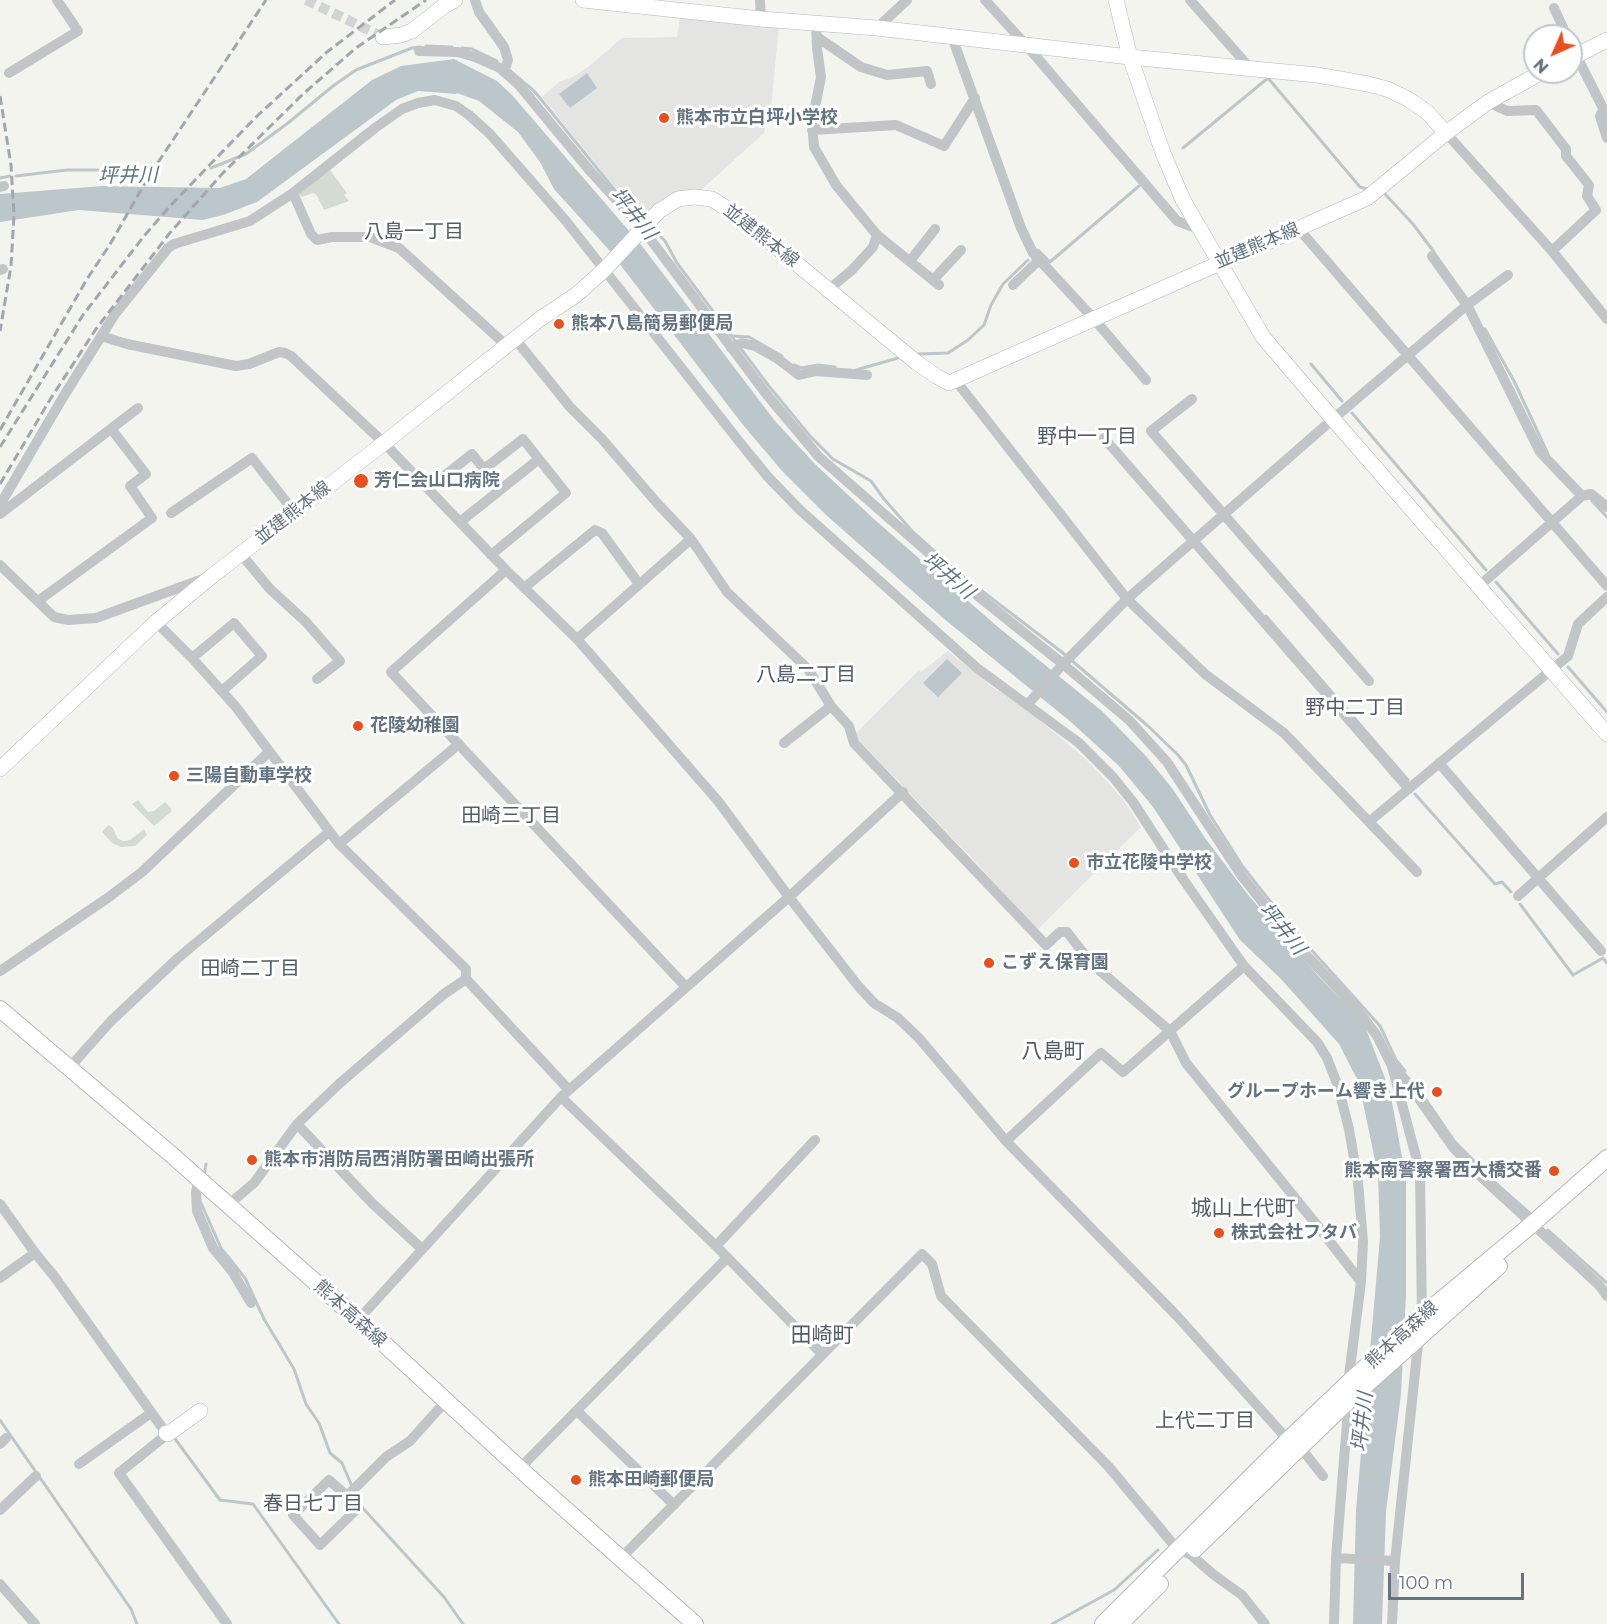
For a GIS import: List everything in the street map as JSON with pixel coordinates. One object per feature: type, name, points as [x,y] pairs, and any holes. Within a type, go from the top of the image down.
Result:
[{"type":"main road","points":[[383,38],[411,31],[455,0]]},
{"type":"main road","points":[[583,0],[761,19],[816,30],[877,28],[1027,46],[1317,75],[1368,84],[1408,99],[1427,112],[1446,133]]},
{"type":"main road","points":[[1116,0],[1130,57],[1162,153],[1184,200],[1263,337],[1607,734]]},
{"type":"main road","points":[[1583,49],[1607,40]]},
{"type":"main road","name":"並建熊本線","points":[[0,769],[156,622],[540,319],[576,295],[604,270],[660,211],[678,199],[694,196],[712,199],[740,217],[925,369],[949,382],[956,381],[1367,198],[1446,133],[1488,102],[1523,83]]},
{"type":"main road","name":"熊本高森線","points":[[0,1009],[199,1179],[695,1624]]},
{"type":"main road","name":"熊本高森線","points":[[1294,1444],[1346,1402],[1419,1336],[1607,1158]]},
{"type":"main road","name":"熊本高森線","points":[[1103,1624],[1184,1552],[1294,1444],[1348,1383],[1422,1316],[1607,1173]]},
{"type":"main road","points":[[166,1433],[168,1434],[200,1412]]},
{"type":"main road","name":"熊本高森線","points":[[1120,1624],[1184,1552]]},
{"type":"street","points":[[9,73],[78,30],[57,0]]},
{"type":"street","points":[[475,0],[479,12],[504,48],[508,60],[504,72]]},
{"type":"street","points":[[760,0],[761,19]]},
{"type":"street","points":[[877,28],[907,0]]},
{"type":"street","points":[[985,0],[1177,221],[1202,230]]},
{"type":"street","points":[[1190,0],[1250,68]]},
{"type":"street","points":[[1554,8],[1561,24]]},
{"type":"street","points":[[816,30],[861,67],[887,75],[927,71],[931,84]]},
{"type":"street","points":[[816,30],[821,77],[812,130],[814,147],[836,185],[877,235],[936,283],[961,250]]},
{"type":"street","points":[[952,37],[1021,228],[1033,253],[1146,380]]},
{"type":"street","points":[[419,51],[458,52],[485,60],[504,72],[532,99],[640,230],[767,395],[819,457],[1061,667],[1130,722],[1167,762],[1241,875],[1292,940],[1357,1009],[1377,1036],[1392,1066],[1420,1172],[1422,1316],[1392,1561],[1392,1624]]},
{"type":"street","points":[[1583,72],[1605,113],[1600,116],[1607,138]]},
{"type":"street","points":[[812,130],[896,125],[944,146],[975,98]]},
{"type":"street","points":[[0,505],[115,314],[168,248],[174,244],[250,221],[293,193],[402,109],[435,100],[456,106],[470,115],[490,134],[566,221],[738,440],[768,477],[800,510],[977,668],[1031,701],[1079,743],[1113,777],[1133,802],[1244,966],[1317,1042],[1327,1058],[1338,1086],[1349,1129],[1358,1182],[1363,1242],[1361,1282],[1346,1402],[1347,1422],[1334,1624]]},
{"type":"street","points":[[1488,102],[1507,111],[1536,110],[1566,149],[1566,156],[1589,185],[1587,196],[1596,210],[1552,251]]},
{"type":"street","points":[[1446,133],[1552,251],[1607,319]]},
{"type":"street","points":[[293,193],[311,234],[317,240],[332,237],[369,237],[399,248],[511,343],[602,439],[691,539],[727,592],[808,669],[831,706],[849,726],[854,743],[1046,945],[1060,932],[1067,932],[1092,964],[1170,1031],[1186,1063],[1361,1282]]},
{"type":"street","points":[[1298,228],[1406,356],[1607,586]]},
{"type":"street","points":[[910,261],[935,230]]},
{"type":"street","points":[[828,290],[852,270],[873,247],[877,235]]},
{"type":"street","points":[[1432,256],[1467,305],[1540,452],[1581,496]]},
{"type":"street","points":[[1013,285],[1039,260]]},
{"type":"street","points":[[1031,701],[1127,599],[1406,356],[1467,305],[1508,275]]},
{"type":"street","points":[[101,336],[127,344],[236,366],[249,364],[279,352],[291,356],[384,443],[491,555],[577,639],[718,801],[859,987],[874,1003],[898,1018],[918,1037],[1006,1141],[1177,1316],[1323,1476]]},
{"type":"street","points":[[731,348],[742,343],[755,346],[778,358],[799,375],[816,371],[867,375]]},
{"type":"street","points":[[956,381],[1127,599],[1205,674],[1284,733],[1417,872]]},
{"type":"street","points":[[1192,399],[1151,431],[1369,681]]},
{"type":"street","points":[[0,514],[138,408]]},
{"type":"street","points":[[38,601],[152,518],[130,486],[146,474],[112,430]]},
{"type":"street","points":[[1104,438],[1409,789]]},
{"type":"street","points":[[428,489],[472,454],[484,469],[523,439],[566,493],[491,555]]},
{"type":"street","points":[[171,513],[252,459],[295,513]]},
{"type":"street","points":[[460,522],[539,459]]},
{"type":"street","points":[[1478,587],[1581,496],[1592,494],[1607,507]]},
{"type":"street","points":[[524,588],[595,530],[602,533],[639,584]]},
{"type":"street","points":[[577,639],[691,539]]},
{"type":"street","points":[[242,554],[270,589],[306,622],[340,661],[317,679]]},
{"type":"street","points":[[0,565],[54,616],[68,620],[96,618],[212,576]]},
{"type":"street","points":[[506,570],[391,672],[686,987]]},
{"type":"street","points":[[1370,821],[1568,656],[1578,624],[1607,597]]},
{"type":"street","points":[[156,622],[222,691],[339,844],[465,969],[466,979],[565,1094],[822,1354]]},
{"type":"street","points":[[192,658],[234,623],[262,656],[222,691]]},
{"type":"street","points":[[784,743],[831,706]]},
{"type":"street","points":[[339,844],[459,744]]},
{"type":"street","points":[[0,971],[142,872],[268,752]]},
{"type":"street","points":[[1439,763],[1600,951]]},
{"type":"street","points":[[358,1320],[565,1094],[789,897],[903,792]]},
{"type":"street","points":[[1518,896],[1607,817]]},
{"type":"street","points":[[70,1067],[111,1021],[178,958],[329,832]]},
{"type":"street","points":[[1006,1141],[1101,1053],[1123,1072],[1244,966]]},
{"type":"street","points":[[228,1206],[254,1183],[297,1124],[349,1075],[444,994],[466,979]]},
{"type":"street","points":[[1392,1066],[1408,1083],[1453,1146],[1477,1173],[1599,1285],[1607,1296]]},
{"type":"street","points":[[297,1124],[372,1203],[422,1249]]},
{"type":"street","points":[[716,1246],[815,1140]]},
{"type":"street","points":[[199,1179],[196,1192],[197,1211],[213,1248],[232,1271],[251,1303]]},
{"type":"street","points":[[0,1204],[166,1433],[119,1473],[226,1624]]},
{"type":"street","points":[[0,1278],[35,1253]]},
{"type":"street","points":[[621,1558],[922,1254],[932,1264],[941,1296],[1108,1466],[1184,1552],[1242,1595],[1265,1624]]},
{"type":"street","points":[[520,1468],[727,1258]]},
{"type":"street","points":[[346,1496],[386,1457],[410,1441],[446,1401]]},
{"type":"street","points":[[577,1411],[674,1505]]},
{"type":"street","points":[[79,1464],[151,1413]]},
{"type":"street","points":[[0,1510],[36,1476]]},
{"type":"street","points":[[329,1480],[346,1496],[356,1510],[320,1545],[292,1515],[329,1480]]},
{"type":"street","points":[[1338,1558],[1392,1561]]},
{"type":"street","points":[[0,1584],[35,1624]]},
{"type":"shaded area","name":"熊本市立白坪小学校","points":[[680,17],[760,27],[779,26],[771,108],[764,133],[699,192],[645,218],[632,208],[542,97],[560,81],[569,79],[588,67],[622,38],[677,37]]},
{"type":"shaded area","points":[[454,59],[497,81],[512,95],[642,246],[775,421],[815,464],[875,520],[998,627],[1102,711],[1145,755],[1172,788],[1205,838],[1249,896],[1320,978],[1363,1021],[1390,1091],[1406,1179],[1406,1295],[1401,1394],[1386,1512],[1382,1624],[1353,1624],[1356,1510],[1380,1237],[1378,1175],[1359,1083],[1339,1044],[1281,979],[1240,940],[1153,807],[1119,766],[1071,722],[943,618],[825,514],[783,472],[743,425],[609,250],[554,189],[540,162],[518,132],[479,101],[457,93],[418,91],[396,100],[257,202],[223,215],[203,220],[79,210],[0,222],[0,194],[102,186],[220,188],[246,179],[372,80],[401,66]]},
{"type":"shaded area","points":[[587,73],[597,88],[570,108],[559,94]]},
{"type":"shaded area","points":[[330,170],[347,193],[344,195],[349,201],[324,210],[316,194],[302,197],[298,193]]},
{"type":"shaded area","points":[[948,651],[994,688],[1025,708],[1087,760],[1122,798],[1141,827],[1036,931],[984,871],[854,735],[919,670],[921,672]]},
{"type":"shaded area","points":[[947,659],[962,673],[938,697],[923,683]]},
{"type":"shaded area","points":[[138,800],[148,812],[154,811],[165,802],[171,808],[171,812],[154,826],[132,804]]},
{"type":"shaded area","points":[[108,825],[113,828],[117,838],[123,841],[130,840],[144,829],[147,835],[135,846],[121,847],[112,843],[102,832]]},
{"type":"waterway","points":[[426,46],[452,47]]},
{"type":"waterway","points":[[211,168],[246,154],[356,70],[420,47]]},
{"type":"waterway","points":[[462,48],[472,49],[497,61]]},
{"type":"waterway","name":"坪井川","points":[[508,69],[535,92],[618,194]]},
{"type":"waterway","points":[[1183,148],[1268,78],[1360,187],[1367,189]]},
{"type":"waterway","name":"坪井川","points":[[16,176],[67,170],[121,170]]},
{"type":"waterway","points":[[0,178],[10,176]]},
{"type":"waterway","points":[[1038,250],[1050,262],[1139,186]]},
{"type":"waterway","points":[[1385,194],[1413,224],[1434,252]]},
{"type":"waterway","name":"坪井川","points":[[632,210],[643,220]]},
{"type":"waterway","name":"坪井川","points":[[650,226],[665,241],[677,263],[768,385],[810,436],[833,459],[871,481],[912,531],[965,578],[1063,653],[1178,755],[1186,765],[1210,815],[1243,867],[1288,924],[1380,1026],[1396,1060],[1405,1071]]},
{"type":"waterway","points":[[917,354],[948,353],[968,340],[984,325],[991,305],[1003,284],[1028,260]]},
{"type":"waterway","points":[[1485,329],[1514,381],[1548,454]]},
{"type":"waterway","points":[[732,336],[749,337],[782,356]]},
{"type":"waterway","points":[[856,370],[898,358]]},
{"type":"waterway","points":[[1311,364],[1342,401]]},
{"type":"waterway","points":[[794,365],[801,368],[818,365],[835,367]]},
{"type":"waterway","points":[[1352,413],[1486,570]]},
{"type":"waterway","points":[[1592,501],[1607,517]]},
{"type":"waterway","points":[[1496,582],[1558,654]]},
{"type":"waterway","points":[[1266,616],[1408,780]]},
{"type":"waterway","points":[[1568,667],[1607,712]]},
{"type":"waterway","points":[[1415,794],[1495,884],[1502,882],[1511,892]]},
{"type":"waterway","points":[[1520,904],[1573,975],[1603,958],[1607,963]]},
{"type":"waterway","points":[[1425,1098],[1455,1142],[1533,1216]]},
{"type":"waterway","points":[[204,1176],[206,1164]]},
{"type":"waterway","points":[[201,1203],[221,1248],[245,1278],[264,1319],[294,1369],[306,1404],[319,1423],[330,1453],[342,1463],[360,1505],[444,1597],[463,1624]]},
{"type":"waterway","points":[[1548,1230],[1607,1283]]},
{"type":"waterway","points":[[0,1420],[131,1609],[137,1624]]},
{"type":"waterway","points":[[173,1436],[220,1500],[253,1504],[339,1624]]},
{"type":"waterway","points":[[1052,1624],[1114,1590],[1158,1550]]},
{"type":"tunnel","points":[[306,0],[383,37]]},
{"type":"railway","points":[[0,430],[149,176],[266,0]]},
{"type":"railway","points":[[0,447],[83,315],[170,206],[256,117],[327,52],[395,0]]},
{"type":"railway","points":[[0,484],[51,398],[96,329],[169,234],[222,174],[303,94],[356,48],[426,0]]},
{"type":"railway","points":[[0,96],[11,165],[14,215],[11,266],[0,331]]},
{"type":"place","name":"熊本市立白坪小学校","points":[[664,118]]},
{"type":"place","name":"熊本八島簡易郵便局","points":[[559,324]]},
{"type":"place","name":"芳仁会山口病院","points":[[361,481]]},
{"type":"place","name":"花陵幼稚園","points":[[358,726]]},
{"type":"place","name":"三陽自動車学校","points":[[174,776]]},
{"type":"place","name":"市立花陵中学校","points":[[1074,863]]},
{"type":"place","name":"こずえ保育園","points":[[989,963]]},
{"type":"place","name":"グループホーム響き上代","points":[[1437,1092]]},
{"type":"place","name":"熊本市消防局西消防署田崎出張所","points":[[252,1160]]},
{"type":"place","name":"熊本南警察署西大橋交番","points":[[1554,1171]]},
{"type":"place","name":"株式会社フタバ","points":[[1219,1233]]},
{"type":"place","name":"熊本田崎郵便局","points":[[576,1480]]},
{"type":"district","name":"八島一丁目","points":[[414,232]]},
{"type":"district","name":"野中一丁目","points":[[1087,437]]},
{"type":"district","name":"八島二丁目","points":[[806,675]]},
{"type":"district","name":"野中二丁目","points":[[1355,708]]},
{"type":"district","name":"田崎三丁目","points":[[511,816]]},
{"type":"district","name":"田崎二丁目","points":[[250,969]]},
{"type":"district","name":"八島町","points":[[1053,1052]]},
{"type":"district","name":"城山上代町","points":[[1243,1209]]},
{"type":"district","name":"田崎町","points":[[822,1336]]},
{"type":"district","name":"上代二丁目","points":[[1205,1421]]},
{"type":"district","name":"春日七丁目","points":[[313,1504]]}]
